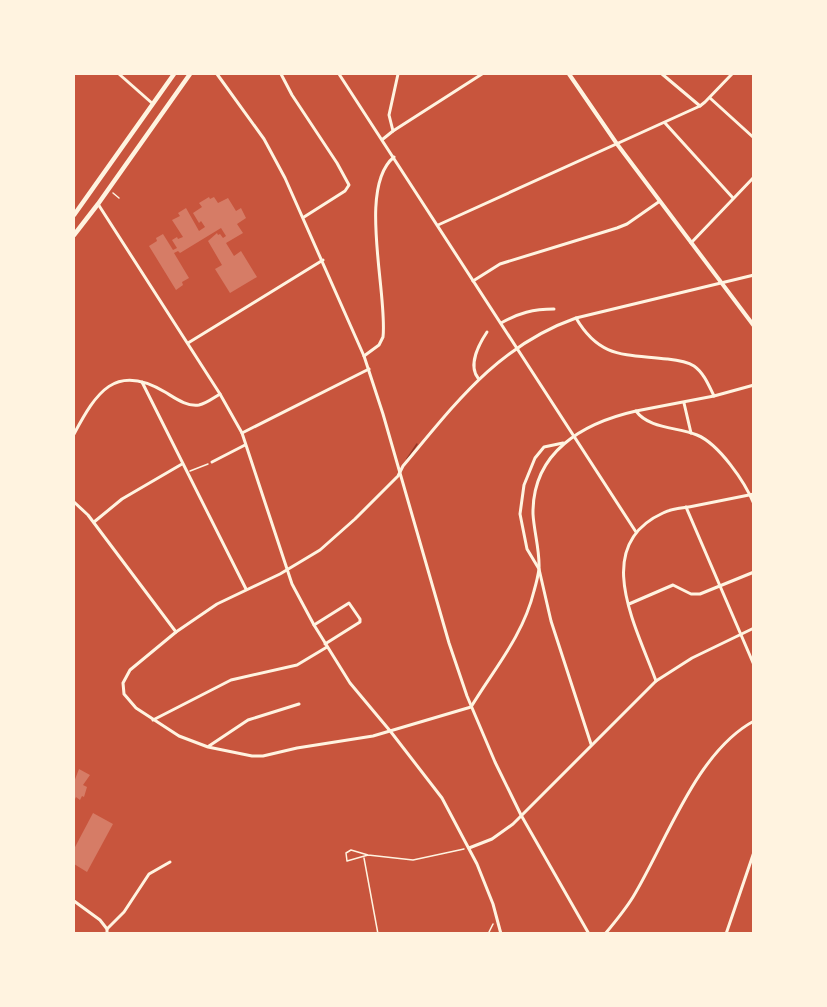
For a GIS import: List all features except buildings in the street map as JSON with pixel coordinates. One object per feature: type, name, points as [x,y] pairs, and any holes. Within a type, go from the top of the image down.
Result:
[{"type":"main road","points":[[74,215],[174,74]]},
{"type":"main road","points":[[74,235],[99,204],[190,74]]},
{"type":"street","points":[[119,74],[153,104]]},
{"type":"street","points":[[217,74],[222,77],[264,139],[323,260],[369,369],[449,643],[471,707],[521,815],[589,933]]},
{"type":"street","points":[[280,74],[350,185],[345,191],[304,217]]},
{"type":"street","points":[[339,74],[636,532]]},
{"type":"street","points":[[393,131],[388,115],[398,74]]},
{"type":"street","points":[[383,139],[481,74]]},
{"type":"street","points":[[569,74],[616,144],[753,326]]},
{"type":"street","points":[[662,74],[700,106]]},
{"type":"street","points":[[438,225],[700,106],[732,74]]},
{"type":"street","points":[[710,98],[753,138]]},
{"type":"street","points":[[665,123],[733,198]]},
{"type":"street","points":[[364,356],[378,345],[383,337],[376,236],[377,205],[379,178],[385,165],[394,157]]},
{"type":"street","points":[[691,243],[753,177]]},
{"type":"street","points":[[473,281],[500,264],[627,224],[660,201]]},
{"type":"street","points":[[99,204],[220,394],[242,434],[295,591],[326,646],[357,693],[391,732],[442,798],[470,848],[489,893],[501,933]]},
{"type":"street","points":[[188,343],[323,260]]},
{"type":"street","points":[[563,443],[544,447],[535,458],[524,484],[520,514],[527,549],[539,569],[520,629],[503,660],[471,707],[391,732],[263,756],[243,755],[208,747],[179,736],[136,708],[124,694],[123,683],[130,669],[176,632],[217,604],[287,570],[315,553],[339,534],[400,472],[478,378],[517,348],[551,327],[576,318],[753,275]]},
{"type":"street","points":[[501,323],[530,310],[554,309]]},
{"type":"street","points":[[576,318],[588,336],[607,350],[622,354],[676,360],[695,366],[705,377],[714,396]]},
{"type":"street","points":[[478,378],[474,372],[475,356],[487,332]]},
{"type":"street","points":[[242,434],[369,369]]},
{"type":"street","points":[[74,434],[96,396],[104,389],[120,382],[142,382],[192,405],[205,403],[220,394]]},
{"type":"street","points":[[142,382],[246,589]]},
{"type":"street","points":[[591,744],[551,621],[539,569],[533,512],[536,494],[548,462],[563,443],[574,435],[612,417],[684,403],[753,385]]},
{"type":"street","points":[[684,403],[691,433]]},
{"type":"street","points":[[636,411],[653,423],[691,433],[707,440],[752,495],[753,504]]},
{"type":"street","points":[[212,462],[246,445]]},
{"type":"street","points":[[94,522],[122,499],[182,464]]},
{"type":"street","points":[[656,681],[623,583],[622,567],[626,551],[636,532],[663,513],[752,495]]},
{"type":"street","points":[[74,502],[94,522],[176,632]]},
{"type":"street","points":[[686,507],[753,665]]},
{"type":"street","points":[[629,604],[673,585],[694,595],[700,594],[753,572]]},
{"type":"street","points":[[153,720],[231,680],[297,665],[360,622],[351,604],[314,625]]},
{"type":"street","points":[[470,848],[492,839],[513,824],[656,681],[692,658],[753,628]]},
{"type":"street","points":[[208,747],[248,720],[299,704]]},
{"type":"street","points":[[605,933],[634,897],[705,768],[722,746],[753,721]]},
{"type":"street","points":[[726,933],[753,852]]},
{"type":"street","points":[[74,901],[102,922],[107,931],[124,912],[149,874],[170,862]]},
{"type":"path","points":[[187,473],[212,462]]},
{"type":"path","points":[[368,855],[348,861],[345,854],[351,850],[368,855],[417,860],[470,848]]},
{"type":"path","points":[[364,857],[378,933]]},
{"type":"path","points":[[488,933],[496,919]]},
{"type":"waterway","points":[[407,459],[417,444]]}]
